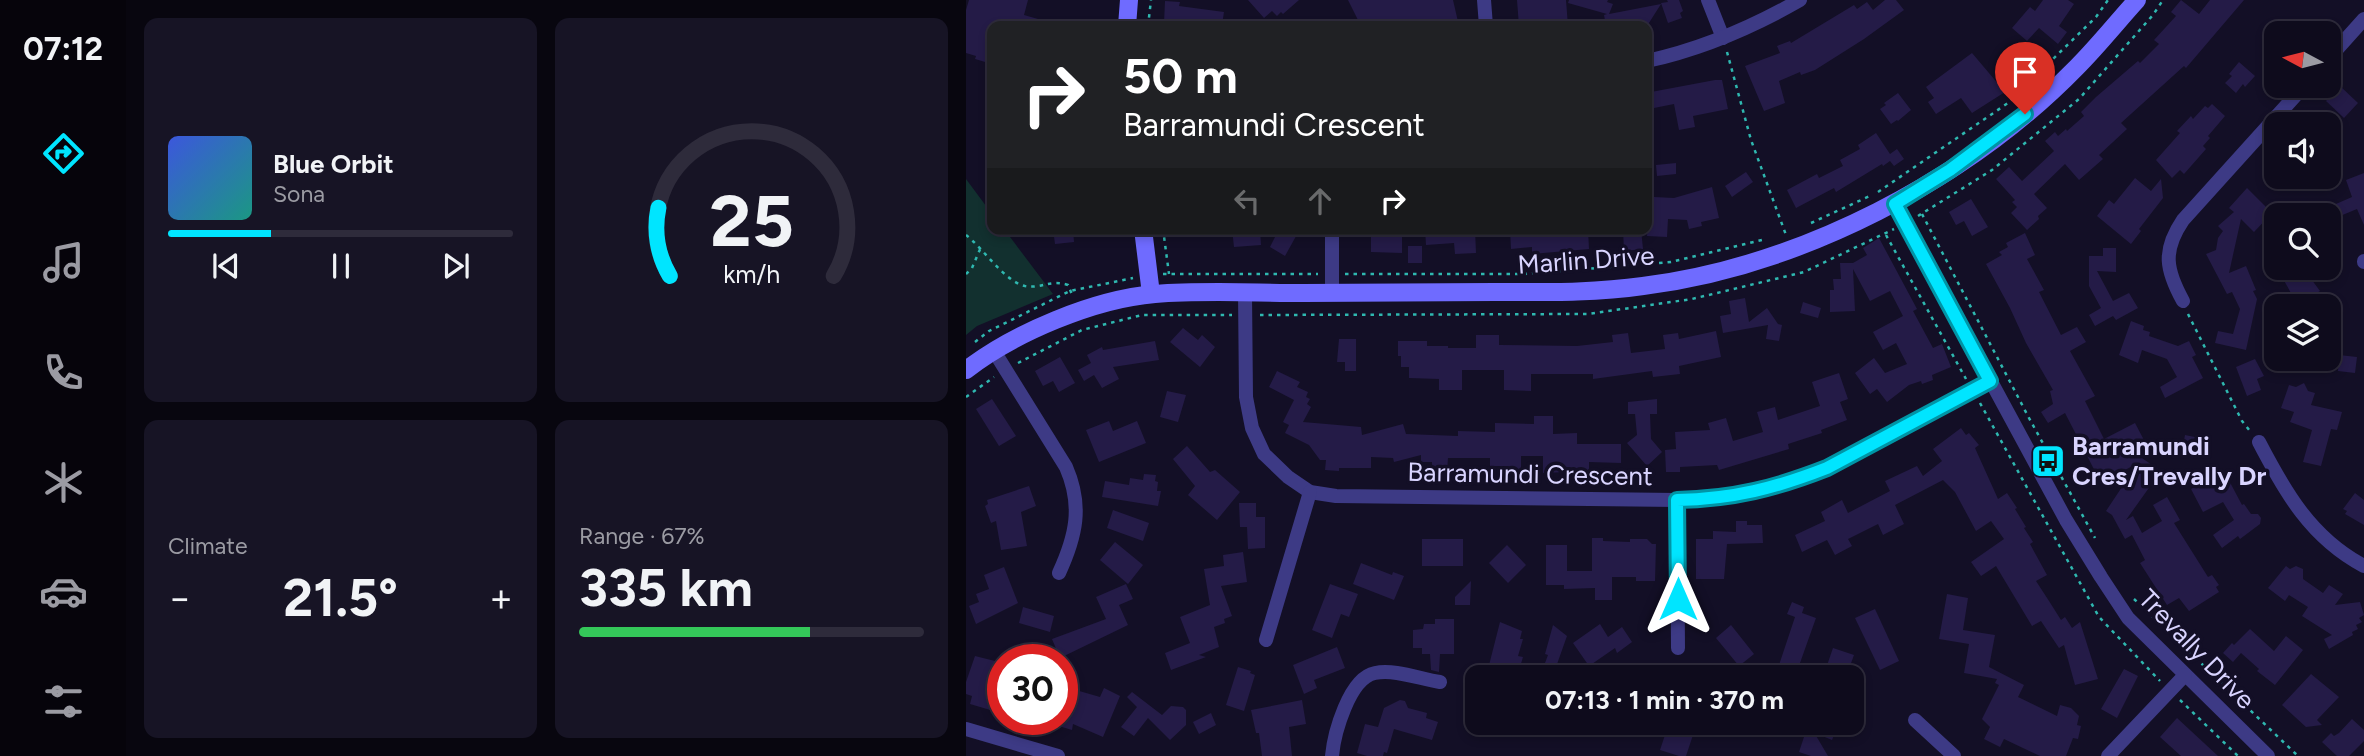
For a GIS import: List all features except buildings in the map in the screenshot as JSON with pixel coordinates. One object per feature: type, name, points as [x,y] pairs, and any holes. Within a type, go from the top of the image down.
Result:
[{"type":"street","points":[[1127,21],[1129,0]]},
{"type":"street","points":[[1484,0],[1486,21]]},
{"type":"street","points":[[1708,0],[1723,38]]},
{"type":"street","points":[[1652,59],[1723,38],[1800,0]]},
{"type":"street","name":"Marlin Drive","points":[[966,370],[994,351],[1043,325],[1077,312],[1150,294],[1531,292],[1643,286],[1740,265],[1791,249],[1895,204],[2008,129],[2076,68],[2137,0]]},
{"type":"street","points":[[2342,44],[2364,19]]},
{"type":"street","points":[[2183,301],[2171,279],[2168,257],[2172,236],[2183,220],[2294,98]]},
{"type":"street","name":"Trevally Drive","points":[[1895,204],[2066,520],[2128,618],[2268,756]]},
{"type":"street","points":[[1144,235],[1150,294]]},
{"type":"street","points":[[1332,235],[1332,293]]},
{"type":"street","name":"Barramundi Crescent","points":[[1245,293],[1247,397],[1252,428],[1264,454],[1288,477],[1310,492],[1336,496],[1677,500],[1736,496],[1799,480],[1827,468],[1990,381]]},
{"type":"street","points":[[994,351],[1066,467],[1074,486],[1075,528],[1069,553],[1059,573]]},
{"type":"street","points":[[2259,442],[2286,494],[2305,519],[2364,566]]},
{"type":"street","points":[[1266,639],[1310,492]]},
{"type":"street","points":[[1677,500],[1678,648]]},
{"type":"street","points":[[1332,756],[1335,732],[1355,687],[1367,675],[1377,672],[1440,682]]},
{"type":"street","points":[[2108,756],[2185,675]]},
{"type":"street","points":[[1915,720],[1954,756]]},
{"type":"street","points":[[966,729],[1058,756]]},
{"type":"path","points":[[1148,21],[1151,0]]},
{"type":"path","points":[[1808,224],[1876,193],[2008,103],[2096,17],[2108,0]]},
{"type":"path","points":[[966,397],[1005,369],[1082,330],[1142,315],[1601,312],[1692,299],[1804,272],[1922,214],[1992,170],[2079,99],[2163,0]]},
{"type":"path","points":[[1723,38],[1751,141],[1791,249]]},
{"type":"path","points":[[1922,214],[2098,544]]},
{"type":"path","points":[[966,234],[981,247],[999,270],[1023,286],[1039,286],[1055,281],[1068,285],[1082,330]]},
{"type":"path","points":[[1164,235],[1169,274]]},
{"type":"path","points":[[1671,262],[1773,238]]},
{"type":"path","points":[[966,274],[972,268],[981,247]]},
{"type":"path","points":[[2183,301],[2242,421],[2259,442]]},
{"type":"path","points":[[2134,599],[2298,756]]},
{"type":"green space","points":[[966,179],[987,207],[987,235],[1009,235],[1053,294],[977,326],[966,335]]},
{"type":"place","name":"Barramundi Cres/Trevally Dr","points":[[2048,461]]},
{"type":"route","points":[[1678,599],[1677,500],[1716,499],[1799,480],[1827,468],[1990,381],[1895,204],[1950,170],[2025,114]]}]
